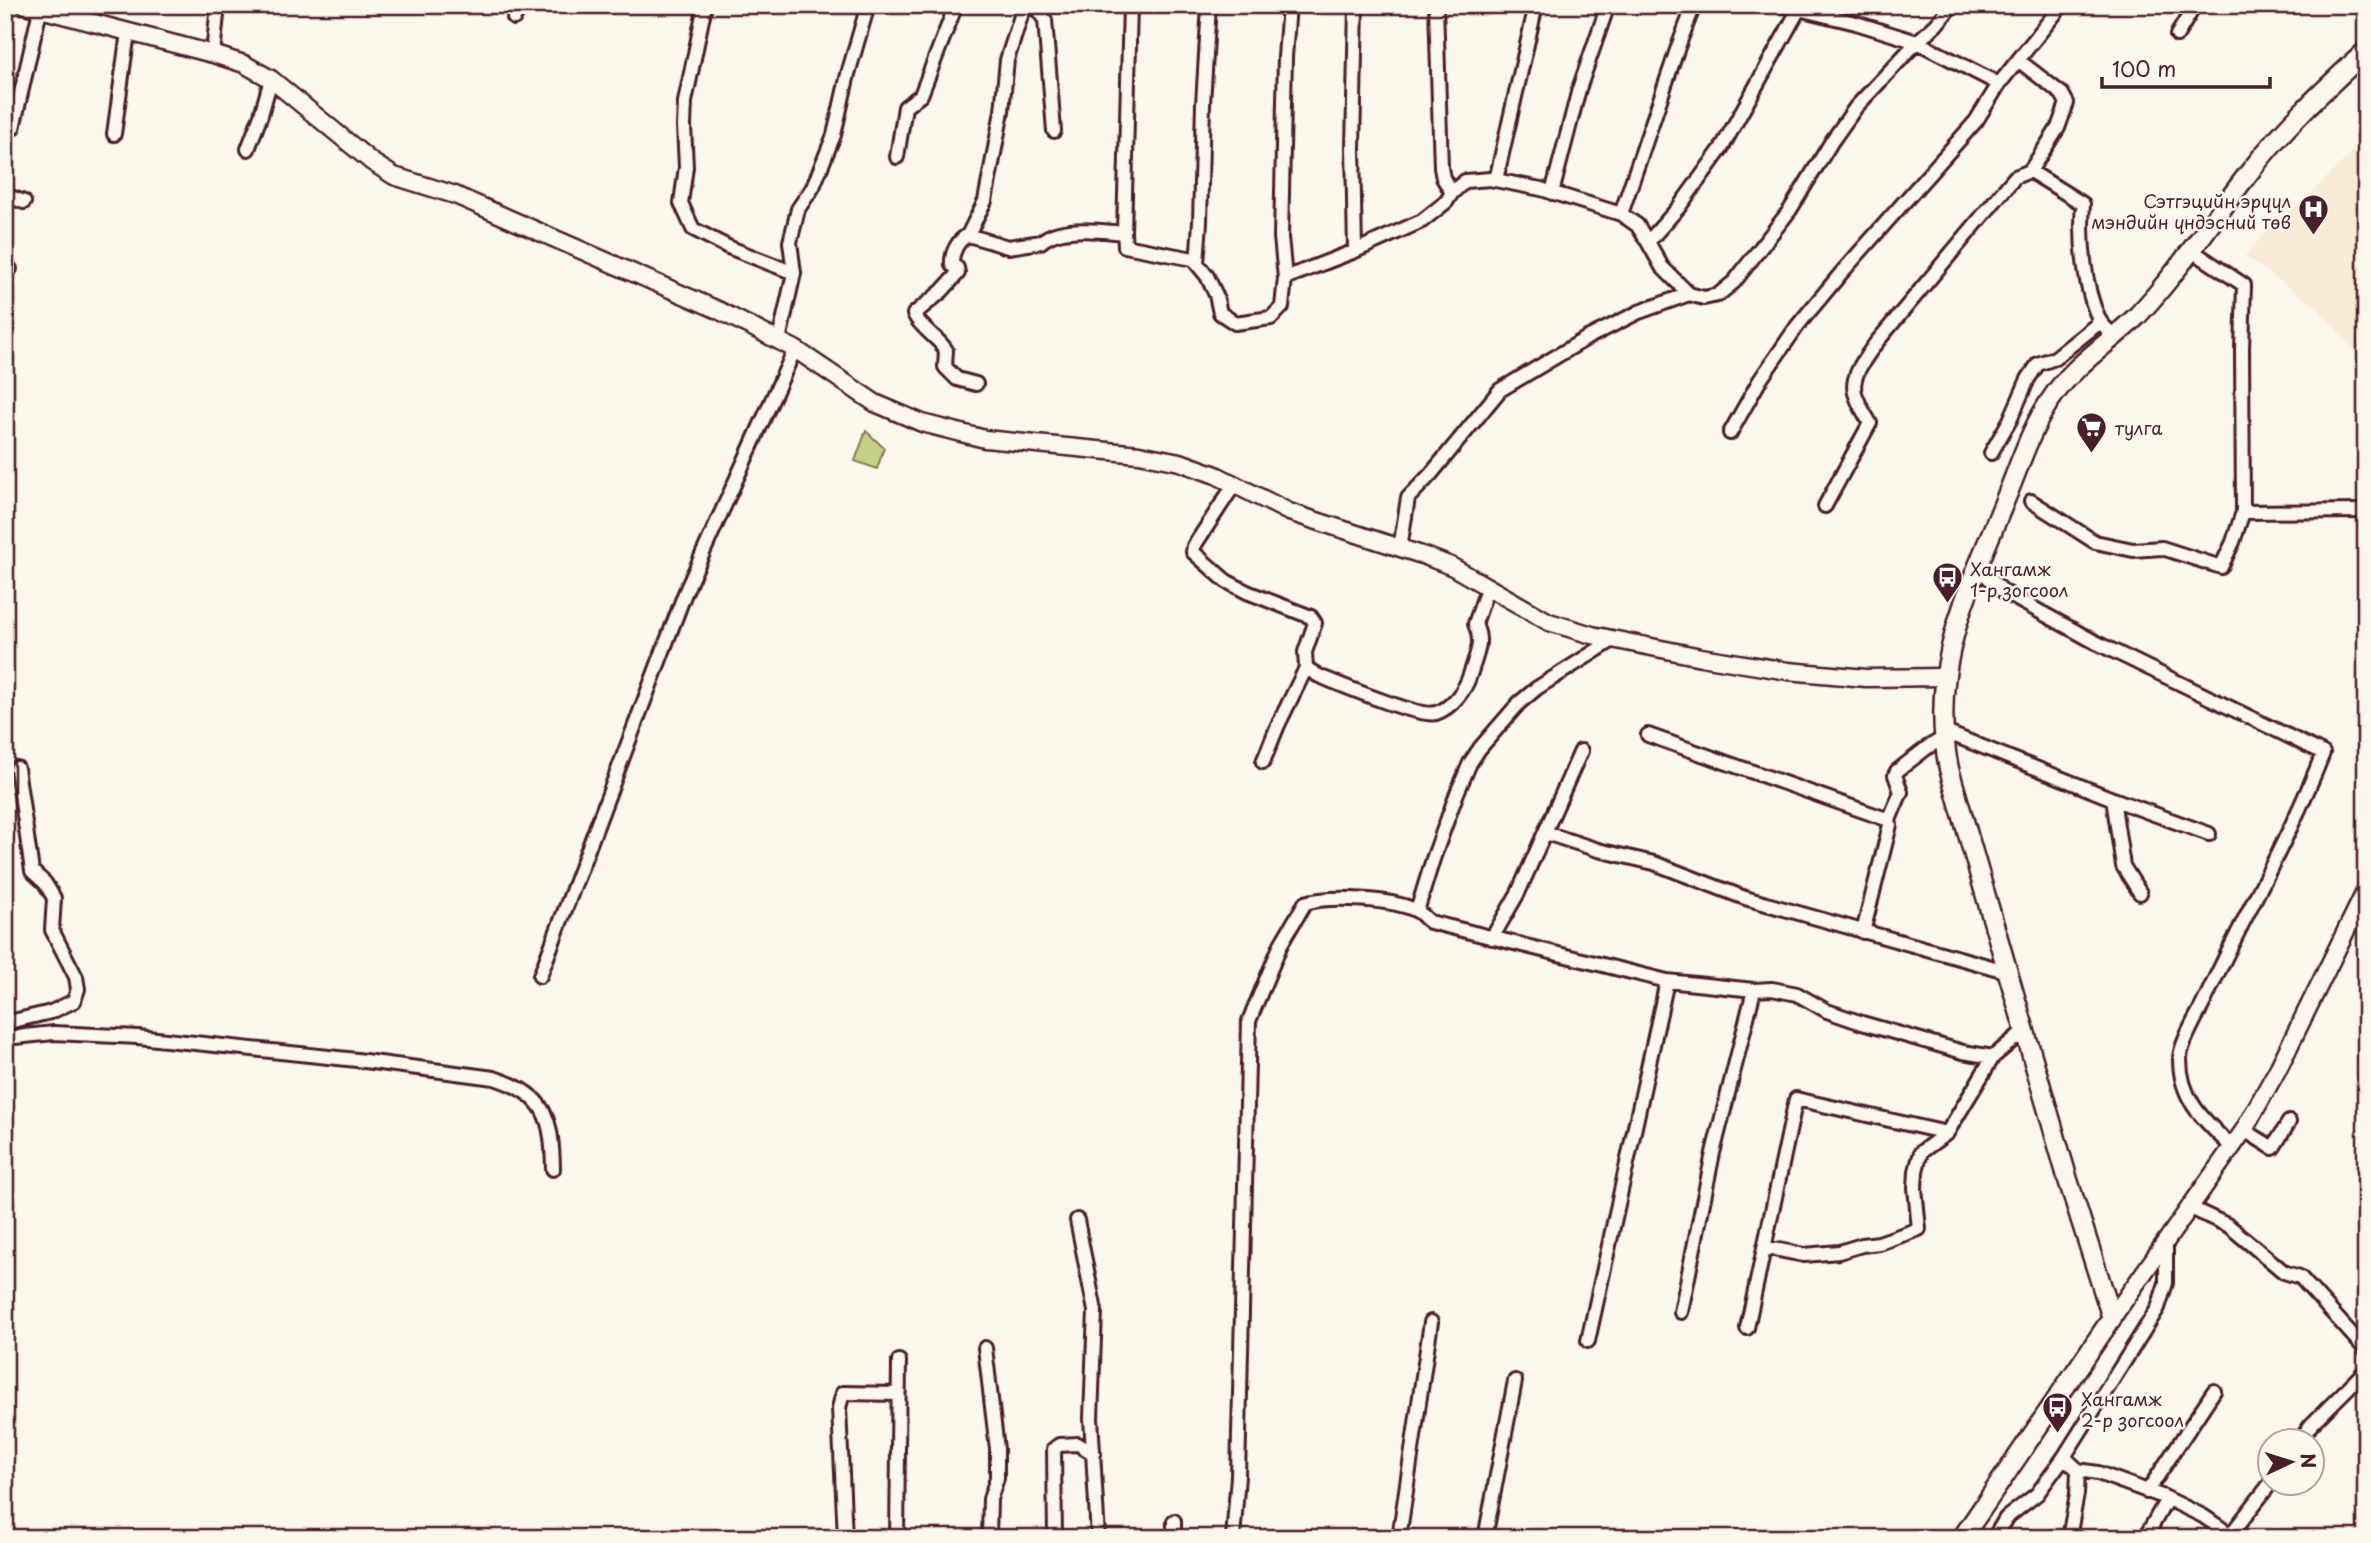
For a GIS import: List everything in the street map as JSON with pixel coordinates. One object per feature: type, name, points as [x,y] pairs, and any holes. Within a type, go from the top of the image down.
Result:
[{"type":"main road","points":[[1962,1538],[2112,1318],[2068,1180],[1954,786],[1943,735],[1944,677],[1956,627],[2026,447],[2046,406],[2076,369],[2138,314],[2191,250],[2254,166],[2319,95],[2366,51]]},
{"type":"street","points":[[213,54],[218,5]]},
{"type":"street","points":[[514,18],[523,5]]},
{"type":"street","points":[[705,5],[685,102],[686,167],[681,203],[693,229],[728,247],[794,273]]},
{"type":"street","points":[[779,340],[794,273],[790,242],[798,209],[813,187],[834,135],[868,5]]},
{"type":"street","points":[[897,157],[905,107],[921,95],[956,5]]},
{"type":"street","points":[[976,384],[957,379],[945,367],[946,350],[920,325],[914,314],[942,291],[958,273],[951,258],[963,238],[968,235],[985,201],[1002,111],[1007,60],[1027,5]]},
{"type":"street","points":[[1034,5],[1045,20],[1054,131]]},
{"type":"street","points":[[1130,5],[1125,246],[1193,259],[1207,276],[1216,295],[1220,313],[1235,323],[1271,318],[1282,307],[1285,278],[1281,237],[1285,57],[1289,5]]},
{"type":"street","points":[[1197,264],[1209,5]]},
{"type":"street","points":[[1355,251],[1353,148],[1356,5]]},
{"type":"street","points":[[1436,5],[1441,168],[1451,193]]},
{"type":"street","points":[[1496,180],[1536,5]]},
{"type":"street","points":[[1552,193],[1579,89],[1608,5]]},
{"type":"street","points":[[1621,214],[1694,5]]},
{"type":"street","points":[[1782,5],[1856,23],[1917,42],[2000,84]]},
{"type":"street","points":[[1285,278],[1422,221],[1446,202],[1451,193],[1465,181],[1496,180],[1552,193],[1621,214],[1637,225],[1662,267],[1689,293],[1704,298],[1718,295],[1745,270],[1796,201],[1850,115],[1952,5]]},
{"type":"street","points":[[1730,433],[1759,380],[1798,325],[1976,121],[2000,84],[2062,5]]},
{"type":"street","points":[[2177,35],[2195,5]]},
{"type":"street","points":[[13,128],[32,8],[213,54],[244,64],[271,79],[372,162],[394,176],[454,195],[718,310],[795,349],[875,402],[897,413],[950,432],[985,439],[1084,447],[1160,457],[1197,468],[1289,512],[1451,566],[1549,622],[1574,631],[1712,659],[1799,672],[1866,678],[1944,677]]},
{"type":"street","points":[[1648,242],[1679,207],[1721,149],[1799,9]]},
{"type":"street","points":[[114,134],[128,32]]},
{"type":"street","points":[[1825,506],[1870,424],[1855,394],[1856,379],[1864,361],[1876,343],[2015,177],[2030,171],[2058,128],[2067,103],[2062,94],[2018,60]]},
{"type":"street","points":[[248,149],[271,79]]},
{"type":"street","points":[[2030,171],[2083,204],[2083,249],[2091,295],[2100,322],[2115,335]]},
{"type":"street","points":[[5,195],[24,202]]},
{"type":"street","points":[[968,235],[1008,247],[1041,242],[1068,231],[1124,233]]},
{"type":"street","points":[[2031,501],[2095,542],[2133,550],[2162,548],[2221,567],[2243,512],[2244,285],[2191,250]]},
{"type":"street","points":[[1400,548],[1408,498],[1500,390],[1611,325],[1689,293]]},
{"type":"street","points":[[1991,453],[2010,420],[2028,379],[2038,365],[2055,358],[2100,322]]},
{"type":"street","points":[[540,976],[685,593],[795,349]]},
{"type":"street","points":[[1234,485],[1194,546],[1193,552],[1226,581],[1311,617],[1315,623],[1305,652],[1306,668],[1263,762]]},
{"type":"street","points":[[2243,512],[2366,511]]},
{"type":"street","points":[[1977,568],[2004,592],[2095,642],[2323,753],[2306,795],[2228,949],[2180,1056],[2184,1084],[2191,1104],[2233,1148]]},
{"type":"street","points":[[1306,668],[1319,676],[1417,712],[1434,714],[1451,704],[1466,688],[1481,637],[1475,624],[1488,586]]},
{"type":"street","points":[[1417,911],[1428,872],[1457,793],[1480,748],[1528,695],[1612,640]]},
{"type":"street","points":[[1863,932],[1890,825],[1889,820],[1900,792],[1895,775],[1943,735],[2209,834]]},
{"type":"street","points":[[1648,736],[1889,820]]},
{"type":"street","points":[[1492,938],[1518,893],[1581,751]]},
{"type":"street","points":[[5,1023],[51,1012],[74,1001],[78,989],[76,977],[52,930],[54,898],[45,883],[32,871],[17,768]]},
{"type":"street","points":[[2113,799],[2123,866],[2140,893]]},
{"type":"street","points":[[1546,833],[1598,850],[1654,863],[1745,898],[2009,972]]},
{"type":"street","points":[[2112,1318],[2244,1130],[2360,918],[2366,890]]},
{"type":"street","points":[[1233,1538],[1238,1476],[1249,1021],[1281,944],[1305,903],[1327,899],[1380,901],[1417,911],[1430,922],[1667,981],[1754,990],[1772,989],[1797,994],[1827,1011],[1862,1023],[1963,1052],[1993,1057]]},
{"type":"street","points":[[1588,1341],[1667,981]]},
{"type":"street","points":[[1681,1312],[1713,1153],[1754,990]]},
{"type":"street","points":[[1764,1247],[1804,1255],[1839,1252],[1879,1243],[1919,1229],[1915,1188],[1916,1171],[1922,1152],[1947,1133],[1993,1057],[2025,1030]]},
{"type":"street","points":[[5,1038],[54,1033],[127,1037],[357,1060],[494,1078],[510,1083],[531,1095],[543,1111],[552,1136],[553,1169]]},
{"type":"street","points":[[1748,1328],[1796,1099],[1947,1133]]},
{"type":"street","points":[[2244,1130],[2273,1148],[2288,1122]]},
{"type":"street","points":[[2191,1208],[2229,1226],[2284,1272],[2300,1277],[2366,1350]]},
{"type":"street","points":[[1077,1220],[1095,1311],[1091,1418],[1098,1538]]},
{"type":"street","points":[[1994,1538],[2006,1518],[2036,1494],[2064,1457],[2158,1308],[2166,1283],[2166,1243]]},
{"type":"street","points":[[1399,1538],[1431,1322]]},
{"type":"street","points":[[985,1348],[997,1449],[997,1478],[990,1499],[989,1538]]},
{"type":"street","points":[[897,1538],[899,1361]]},
{"type":"street","points":[[2309,1428],[2366,1370]]},
{"type":"street","points":[[1485,1538],[1515,1381]]},
{"type":"street","points":[[2147,1492],[2214,1391]]},
{"type":"street","points":[[845,1538],[839,1408],[843,1393],[898,1394]]},
{"type":"street","points":[[1055,1538],[1054,1449],[1059,1445],[1079,1444],[1094,1454]]},
{"type":"street","points":[[2064,1457],[2078,1470],[2098,1473],[2203,1516],[2222,1529],[2221,1536],[2232,1534],[2259,1498]]},
{"type":"street","points":[[2069,1538],[2077,1494],[2078,1470]]},
{"type":"street","points":[[2145,1538],[2167,1499]]},
{"type":"street","points":[[1174,1521],[1174,1538]]},
{"type":"shaded area","name":"Сэтгэцийн эрүүл мэндийн үндэсний төв","points":[[2362,143],[2366,145],[2366,365],[2318,308],[2245,256],[2279,218],[2303,201]]},
{"type":"green space","points":[[866,431],[884,448],[877,469],[855,461]]},
{"type":"place","name":"Сэтгэцийн эрүүл мэндийн үндэсний төв","points":[[2314,237]]},
{"type":"place","name":"тулга","points":[[2092,454]]},
{"type":"place","name":"Хангамж 1-р зогсоол","points":[[1947,605]]},
{"type":"place","name":"Хангамж 2-р зогсоол","points":[[2058,1435]]}]
